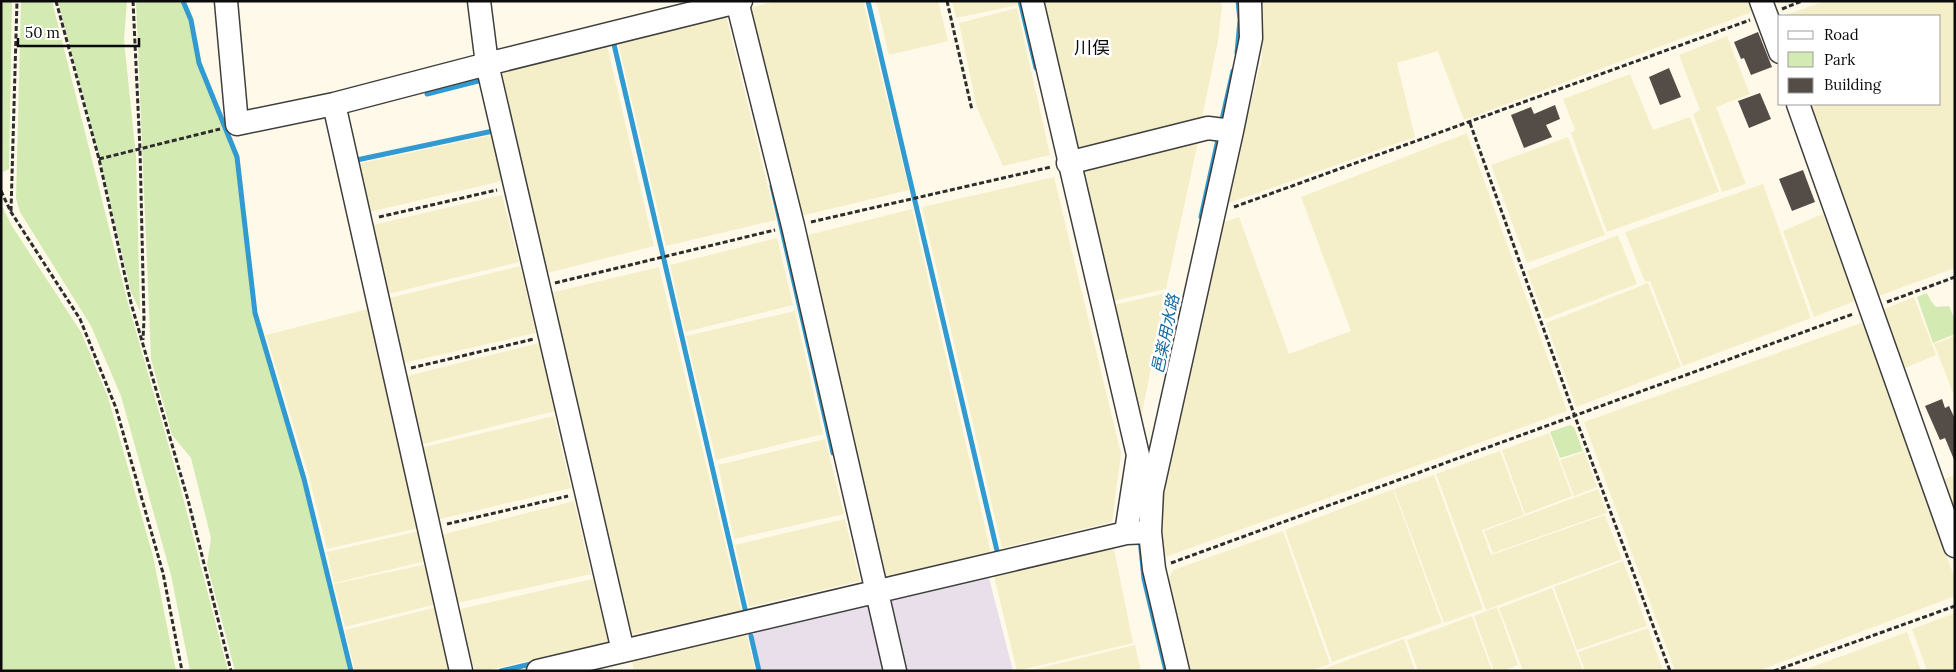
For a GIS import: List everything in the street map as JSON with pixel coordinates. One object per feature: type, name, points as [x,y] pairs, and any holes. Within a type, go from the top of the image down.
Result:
[{"type":"street","points":[[226,1],[237,124],[334,104],[739,2],[793,226],[895,671]]},
{"type":"street","points":[[479,1],[487,64],[623,651]]},
{"type":"street","points":[[1032,1],[1068,163],[1138,454],[1126,534]]},
{"type":"street","points":[[1178,671],[1154,569],[1150,532],[1152,491],[1232,130],[1250,38],[1250,1]]},
{"type":"street","points":[[1764,8],[1778,46]]},
{"type":"street","points":[[334,104],[461,671]]},
{"type":"street","points":[[1798,105],[1955,546]]},
{"type":"street","points":[[1068,163],[1208,128],[1232,130]]},
{"type":"street","points":[[538,671],[1126,534],[1150,532]]},
{"type":"path","points":[[11,212],[17,1]]},
{"type":"path","points":[[56,1],[99,159],[131,303],[188,500],[231,671]]},
{"type":"path","points":[[133,1],[140,150],[143,343]]},
{"type":"path","points":[[947,1],[972,110]]},
{"type":"path","points":[[1212,214],[1470,123],[1764,8],[1802,1]]},
{"type":"path","points":[[1470,123],[1574,414],[1670,671]]},
{"type":"path","points":[[99,159],[228,127]]},
{"type":"path","points":[[360,221],[515,186]]},
{"type":"path","points":[[1,191],[11,212],[80,319],[116,408],[163,573],[182,671]]},
{"type":"path","points":[[1154,569],[1574,414],[1955,277]]},
{"type":"path","points":[[394,372],[549,335]]},
{"type":"path","points":[[429,528],[586,492]]},
{"type":"path","points":[[1774,671],[1955,606]]},
{"type":"shaded area","points":[[777,1],[863,1],[909,190],[801,216],[749,12],[753,7]]},
{"type":"shaded area","points":[[876,1],[938,1],[948,41],[889,55]]},
{"type":"shaded area","points":[[952,1],[1017,1],[1018,5],[956,18]]},
{"type":"shaded area","points":[[1039,1],[1220,1],[1222,6],[1218,41],[1202,117],[1073,151]]},
{"type":"shaded area","points":[[1258,1],[1748,1],[1752,12],[1464,120],[1438,51],[1397,63],[1415,137],[1226,204],[1262,57]]},
{"type":"shaded area","points":[[1825,1],[1955,1],[1955,268],[1873,298],[1809,105],[1941,105],[1941,15],[1786,15]]},
{"type":"shaded area","points":[[1017,8],[1050,155],[1003,166],[977,108],[959,23]]},
{"type":"shaded area","points":[[726,15],[776,220],[666,246],[618,43]]},
{"type":"shaded area","points":[[1727,36],[1750,94],[1716,107],[1746,184],[1722,192],[1693,114],[1700,110],[1679,55]]},
{"type":"shaded area","points":[[607,45],[654,246],[547,273],[540,271],[495,71]]},
{"type":"shaded area","points":[[1630,74],[1653,130],[1690,117],[1719,192],[1607,232],[1571,133],[1575,130],[1563,99]]},
{"type":"shaded area","points":[[1467,133],[1567,411],[1163,558],[1156,496],[1220,223],[1239,217],[1289,354],[1351,331],[1301,197]]},
{"type":"shaded area","points":[[492,135],[502,181],[369,212],[353,165]]},
{"type":"shaded area","points":[[1568,137],[1605,235],[1527,263],[1491,165]]},
{"type":"shaded area","points":[[1198,142],[1166,289],[1109,302],[1076,172]]},
{"type":"shaded area","points":[[1054,177],[1121,454],[1112,522],[1002,548],[922,207]]},
{"type":"shaded area","points":[[1763,184],[1811,318],[1683,366],[1650,281],[1645,282],[1625,232]]},
{"type":"shaded area","points":[[502,195],[519,262],[384,295],[368,226]]},
{"type":"shaded area","points":[[912,209],[991,553],[882,577],[804,236]]},
{"type":"shaded area","points":[[1823,214],[1855,301],[1814,317],[1783,231]]},
{"type":"shaded area","points":[[1618,235],[1637,284],[1545,319],[1527,271]]},
{"type":"shaded area","points":[[777,238],[793,305],[685,332],[670,265]]},
{"type":"shaded area","points":[[520,266],[536,333],[399,364],[385,299]]},
{"type":"shaded area","points":[[659,267],[741,610],[627,636],[546,294]]},
{"type":"shaded area","points":[[1648,283],[1681,367],[1576,407],[1546,323]]},
{"type":"shaded area","points":[[1166,293],[1138,433],[1109,306]]},
{"type":"shaded area","points":[[1914,297],[1936,355],[1900,370],[1881,315],[1884,309]]},
{"type":"shaded area","points":[[368,309],[419,528],[327,549],[309,477],[266,335]]},
{"type":"shaded area","points":[[795,311],[823,434],[716,460],[686,336]]},
{"type":"shaded area","points":[[1864,322],[1955,579],[1955,596],[1758,671],[1675,671],[1584,422]]},
{"type":"shaded area","points":[[1955,336],[1955,398],[1934,344]]},
{"type":"shaded area","points":[[539,343],[555,411],[419,445],[403,377]]},
{"type":"shaded area","points":[[554,416],[571,488],[436,520],[420,448]]},
{"type":"shaded area","points":[[1549,433],[1572,496],[1525,514],[1502,450]]},
{"type":"shaded area","points":[[825,439],[844,514],[734,539],[718,465]]},
{"type":"shaded area","points":[[1500,451],[1524,515],[1482,530],[1491,555],[1605,515],[1622,559],[1486,610],[1436,474]]},
{"type":"shaded area","points":[[1584,452],[1597,487],[1574,496],[1560,460]]},
{"type":"shaded area","points":[[1434,475],[1483,609],[1444,623],[1394,489]]},
{"type":"shaded area","points":[[1955,475],[1955,522],[1939,481]]},
{"type":"shaded area","points":[[1393,489],[1442,623],[1332,662],[1285,530]]},
{"type":"shaded area","points":[[1598,489],[1607,513],[1493,553],[1484,531]]},
{"type":"shaded area","points":[[574,501],[591,574],[457,603],[441,535]]},
{"type":"shaded area","points":[[845,519],[860,581],[749,607],[735,545]]},
{"type":"shaded area","points":[[419,531],[426,561],[334,583],[327,552]]},
{"type":"shaded area","points":[[1283,531],[1330,664],[1310,671],[1189,671],[1167,582],[1173,570]]},
{"type":"shaded area","points":[[1113,544],[1133,643],[1017,671],[993,572]]},
{"type":"shaded area","points":[[1623,561],[1647,626],[1577,650],[1554,587]]},
{"type":"shaded area","points":[[427,564],[437,604],[345,627],[334,584]]},
{"type":"shaded area","points":[[988,574],[1013,671],[761,671],[752,630]]},
{"type":"shaded area","points":[[593,579],[608,642],[485,671],[476,671],[473,665],[467,666],[455,610]]},
{"type":"shaded area","points":[[1552,588],[1583,671],[1523,671],[1499,608]]},
{"type":"shaded area","points":[[437,607],[452,671],[355,671],[345,630]]},
{"type":"shaded area","points":[[1497,607],[1518,665],[1503,671],[1494,671],[1474,616]]},
{"type":"shaded area","points":[[1955,613],[1955,671],[1927,671],[1912,629]]},
{"type":"shaded area","points":[[1472,616],[1492,671],[1418,671],[1407,640]]},
{"type":"shaded area","points":[[1648,628],[1663,671],[1585,671],[1578,652]]},
{"type":"shaded area","points":[[746,631],[755,671],[634,671],[631,656]]},
{"type":"shaded area","points":[[1907,632],[1921,671],[1801,671]]},
{"type":"shaded area","points":[[1404,639],[1415,671],[1318,671]]},
{"type":"shaded area","points":[[1135,645],[1141,671],[1027,671]]},
{"type":"green space","points":[[1,1],[12,1],[9,169],[3,172]]},
{"type":"green space","points":[[21,1],[52,1],[129,307],[179,482],[228,671],[190,671],[171,575],[121,396],[91,326],[20,212],[16,198]]},
{"type":"green space","points":[[58,1],[127,1],[124,40],[136,157],[140,311],[131,292],[101,163]]},
{"type":"green space","points":[[136,1],[181,1],[189,21],[198,65],[236,157],[254,316],[301,474],[350,671],[235,671],[207,564],[211,538],[191,458],[172,435],[151,359]]},
{"type":"green space","points":[[1,204],[12,226],[81,332],[108,397],[153,556],[176,671],[1,671]]},
{"type":"green space","points":[[1927,293],[1936,307],[1949,306],[1955,320],[1955,334],[1933,343],[1917,297]]},
{"type":"green space","points":[[1570,425],[1574,427],[1583,451],[1560,458],[1550,432]]},
{"type":"building","points":[[1758,32],[1772,67],[1751,75],[1744,58],[1741,59],[1734,42]]},
{"type":"building","points":[[1669,68],[1681,97],[1660,105],[1649,77]]},
{"type":"building","points":[[1760,93],[1771,119],[1749,128],[1738,101]]},
{"type":"building","points":[[1555,105],[1560,119],[1546,125],[1552,137],[1524,148],[1511,115],[1531,107],[1534,114]]},
{"type":"building","points":[[1803,170],[1815,202],[1792,211],[1779,179]]},
{"type":"building","points":[[1942,399],[1945,408],[1949,406],[1955,419],[1955,462],[1945,438],[1940,440],[1925,406]]},
{"type":"waterway","points":[[183,1],[191,20],[199,63],[237,157],[255,313],[304,479],[351,671]]},
{"type":"waterway","points":[[868,1],[998,555],[1001,554]]},
{"type":"waterway","points":[[1020,1],[1036,68]]},
{"type":"waterway","name":"邑楽用水路","points":[[1237,53],[1240,20],[1238,1]]},
{"type":"waterway","points":[[613,40],[746,613]]},
{"type":"waterway","name":"邑楽用水路","points":[[1221,124],[1233,71]]},
{"type":"waterway","points":[[427,94],[483,81]]},
{"type":"waterway","points":[[352,161],[493,131]]},
{"type":"waterway","name":"邑楽用水路","points":[[1201,217],[1219,135]]},
{"type":"waterway","points":[[772,186],[833,453]]},
{"type":"waterway","name":"邑楽用水路","points":[[1140,539],[1144,579],[1166,671]]},
{"type":"waterway","points":[[751,636],[759,671]]},
{"type":"waterway","points":[[501,671],[535,663]]},
{"type":"district","name":"川俣","points":[[1092,48]]}]
